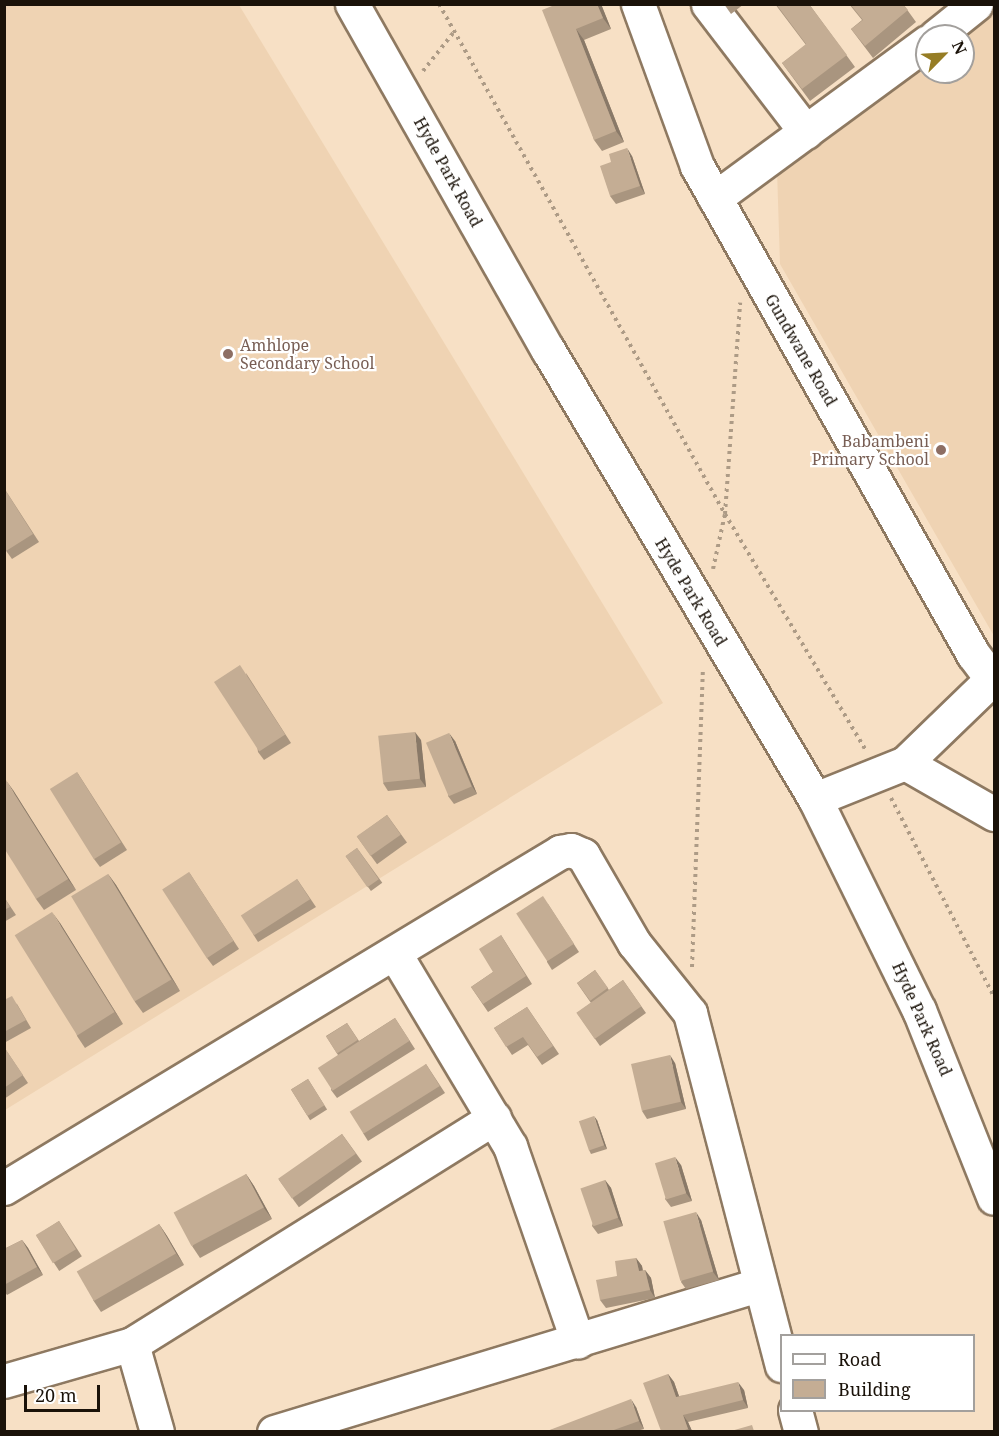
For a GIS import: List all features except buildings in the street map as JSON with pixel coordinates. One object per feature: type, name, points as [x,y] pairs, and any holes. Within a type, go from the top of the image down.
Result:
[{"type":"street","name":"Hyde Park Road","points":[[352,4],[405,93],[548,350],[815,799],[919,1010],[994,1198]]},
{"type":"street","name":"Gundwane Road","points":[[638,4],[697,166],[973,654],[993,680]]},
{"type":"street","points":[[708,4],[806,132]]},
{"type":"street","points":[[715,198],[915,51]]},
{"type":"street","points":[[815,799],[892,769],[993,680]]},
{"type":"street","points":[[892,769],[994,814]]},
{"type":"street","points":[[4,1188],[396,954],[560,852],[571,850],[583,855],[634,943],[690,1013],[758,1285],[780,1358]]},
{"type":"street","points":[[396,954],[494,1118],[519,1167],[578,1342]]},
{"type":"street","points":[[4,1381],[132,1344],[494,1118]]},
{"type":"street","points":[[274,1431],[578,1342],[758,1285]]},
{"type":"street","points":[[132,1344],[157,1431]]},
{"type":"street","points":[[796,1412],[801,1431]]},
{"type":"path","points":[[439,4],[725,514],[850,720],[892,769],[994,997]]},
{"type":"path","points":[[405,93],[454,32]]},
{"type":"shaded area","name":"Amhlope Secondary School","points":[[5,5],[239,5],[663,703],[5,1110]]},
{"type":"shaded area","name":"Babambeni Primary School","points":[[994,14],[994,636],[780,264],[777,170],[915,71],[915,84],[975,84],[975,27]]},
{"type":"place","name":"Amhlope Secondary School","points":[[228,354]]},
{"type":"place","name":"Babambeni Primary School","points":[[941,450]]}]
